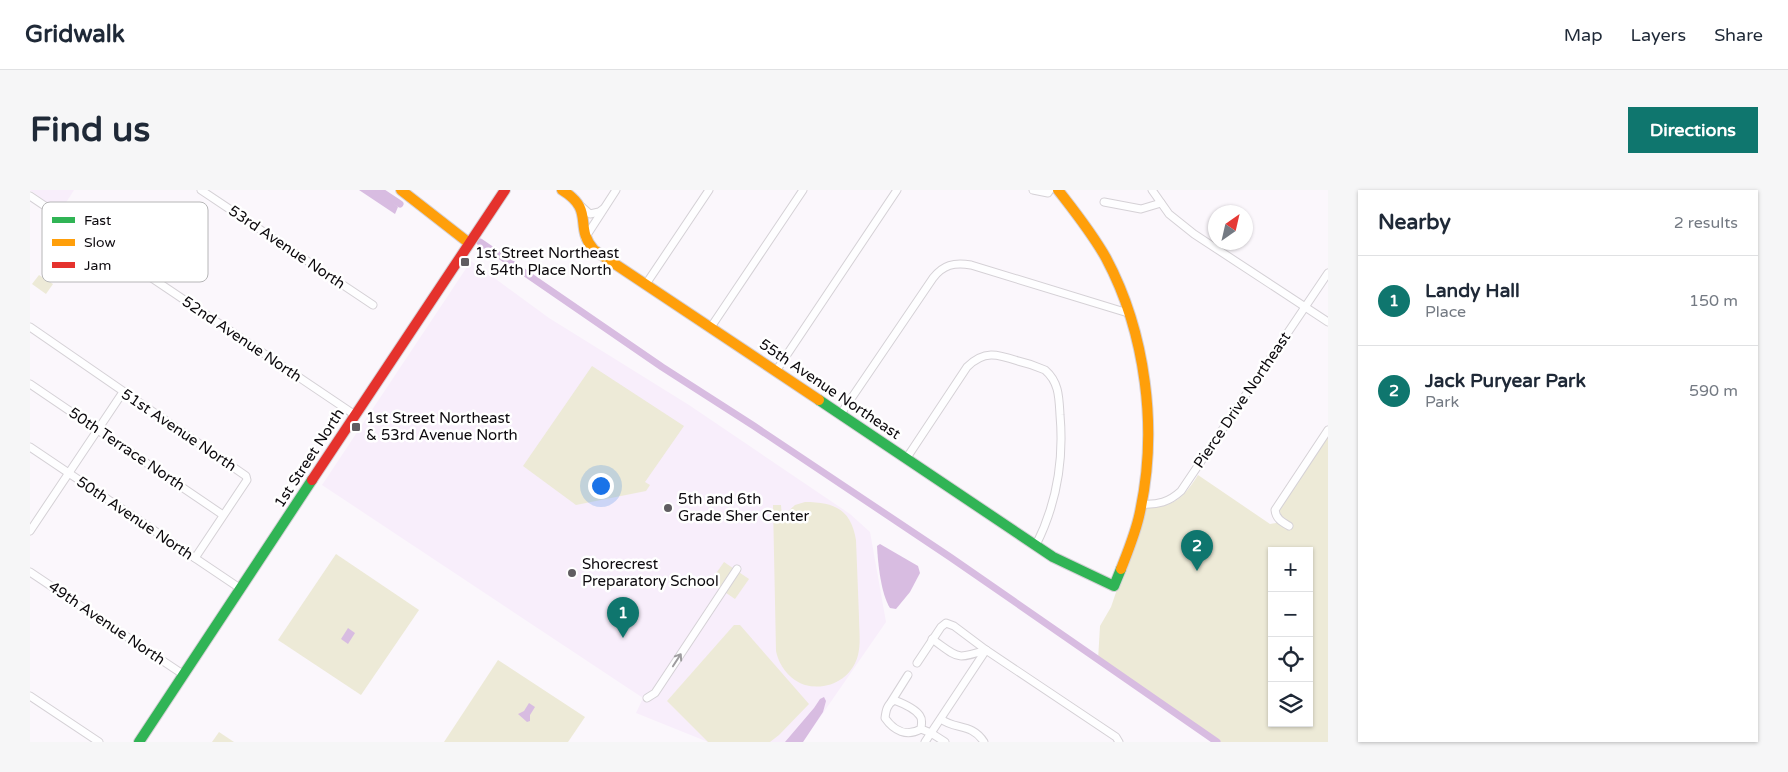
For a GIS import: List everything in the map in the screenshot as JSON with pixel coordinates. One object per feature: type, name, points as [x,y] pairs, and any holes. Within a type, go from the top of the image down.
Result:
[{"type":"street","name":"53rd Avenue North","points":[[201,190],[373,305]]},
{"type":"street","points":[[401,190],[469,243]]},
{"type":"street","name":"1st Street North","points":[[139,742],[505,190]]},
{"type":"street","points":[[562,190],[574,197],[590,214],[595,214],[607,205]]},
{"type":"street","points":[[585,239],[616,190]]},
{"type":"street","points":[[646,284],[709,190]]},
{"type":"street","points":[[711,327],[803,190]]},
{"type":"street","points":[[776,371],[897,190]]},
{"type":"street","points":[[1033,190],[1048,193],[1050,190]]},
{"type":"street","points":[[1058,190],[1080,217],[1104,256],[1128,312],[1138,348],[1148,409],[1148,454],[1142,504]]},
{"type":"street","points":[[1152,190],[1169,214],[1194,234],[1328,322]]},
{"type":"street","points":[[1114,195],[1107,203],[1141,209],[1161,203]]},
{"type":"street","name":"52nd Avenue North","points":[[30,196],[42,204]]},
{"type":"street","points":[[580,205],[584,218],[585,239]]},
{"type":"street","name":"55th Avenue Northeast","points":[[585,239],[594,250],[1036,545],[1063,562],[1114,586],[1128,553],[1142,504]]},
{"type":"street","points":[[840,415],[933,278],[947,265],[970,265],[1128,312]]},
{"type":"street","name":"Pierce Drive Northeast","points":[[1142,504],[1159,504],[1168,501],[1181,491],[1328,272]]},
{"type":"street","name":"52nd Avenue North","points":[[158,282],[355,415]]},
{"type":"street","name":"51st Avenue North","points":[[30,328],[246,476],[247,480],[195,558]]},
{"type":"street","points":[[906,459],[972,362],[986,355],[1002,356],[1045,370],[1050,374],[1057,386],[1062,440],[1058,475],[1050,511],[1036,545]]},
{"type":"street","name":"50th Terrace North","points":[[30,384],[223,515]]},
{"type":"street","points":[[30,531],[123,392]]},
{"type":"street","points":[[1289,526],[1276,515],[1275,510],[1328,430]]},
{"type":"street","name":"50th Avenue North","points":[[30,447],[241,589]]},
{"type":"street","points":[[647,698],[655,693],[736,569]]},
{"type":"street","name":"49th Avenue North","points":[[30,572],[184,675]]},
{"type":"street","points":[[917,663],[941,627],[946,623],[954,626],[986,650],[1116,736],[1118,742]]},
{"type":"street","points":[[932,640],[955,656],[960,657],[986,650]]},
{"type":"street","points":[[925,742],[986,650]]},
{"type":"street","points":[[908,675],[886,711],[885,718],[889,723],[908,734],[921,729]]},
{"type":"street","points":[[30,696],[99,742]]},
{"type":"street","points":[[890,704],[894,700],[911,708],[920,716],[922,721],[921,729]]},
{"type":"street","points":[[941,719],[947,724],[969,728],[984,742]]},
{"type":"street","points":[[921,729],[945,742]]},
{"type":"shaded area","points":[[30,190],[74,190],[66,202],[46,202]]},
{"type":"shaded area","points":[[359,190],[378,190],[398,207],[395,214]]},
{"type":"shaded area","points":[[471,261],[549,318],[689,405],[850,514],[870,532],[886,622],[803,742],[708,742],[636,713],[643,698],[322,485]]},
{"type":"shaded area","points":[[39,275],[42,277],[42,282],[53,284],[46,294],[32,284]]},
{"type":"shaded area","points":[[592,366],[684,426],[645,482],[650,485],[646,491],[576,505],[523,466]]},
{"type":"shaded area","points":[[1328,437],[1328,742],[1217,742],[1098,660],[1100,626],[1111,607],[1144,510],[1169,504],[1179,498],[1198,475],[1270,524],[1276,523],[1281,515],[1279,510]]},
{"type":"shaded area","points":[[815,502],[840,509],[850,521],[856,540],[860,636],[858,655],[845,677],[822,686],[805,685],[795,680],[783,667],[776,651],[773,505],[781,505],[782,517],[795,505]]},
{"type":"shaded area","points":[[880,544],[918,566],[920,573],[910,592],[896,609],[890,608],[882,587],[877,546]]},
{"type":"shaded area","points":[[336,554],[419,610],[361,695],[278,640]]},
{"type":"shaded area","points":[[724,562],[749,579],[735,599],[710,582]]},
{"type":"shaded area","points":[[734,625],[740,625],[809,704],[770,742],[708,742],[667,701]]},
{"type":"shaded area","points":[[348,628],[355,633],[348,644],[341,639]]},
{"type":"shaded area","points":[[498,660],[585,717],[568,742],[444,742]]},
{"type":"shaded area","points":[[824,697],[826,701],[823,712],[803,742],[785,742],[820,699]]},
{"type":"shaded area","points":[[529,703],[535,707],[530,715],[530,721],[527,722],[518,714],[524,711]]},
{"type":"shaded area","points":[[219,732],[234,742],[212,742]]},
{"type":"waterway","points":[[379,190],[400,204]]},
{"type":"waterway","points":[[480,242],[662,367],[950,557],[1217,742]]},
{"type":"traffic: fast","points":[[819,400],[1053,557],[1114,586],[1121,569]]},
{"type":"traffic: fast","points":[[139,742],[312,480]]},
{"type":"traffic: slow","points":[[401,190],[469,243]]},
{"type":"traffic: slow","points":[[562,190],[572,198],[582,212],[585,233],[594,250],[819,400]]},
{"type":"traffic: slow","points":[[1058,190],[1095,240],[1120,287],[1131,318],[1145,382],[1148,415],[1148,448],[1145,480],[1136,527],[1121,569]]},
{"type":"traffic: jam","points":[[312,480],[505,190]]},
{"type":"place","name":"1st Street Northeast & 54th Place North","points":[[465,262]]},
{"type":"place","name":"1st Street Northeast & 53rd Avenue North","points":[[356,427]]},
{"type":"place","name":"5th and 6th Grade Sher Center","points":[[668,508]]},
{"type":"place","name":"Jack Puryear Park","points":[[1197,571]]},
{"type":"place","name":"Shorecrest Preparatory School","points":[[572,573]]},
{"type":"place","name":"Landy Hall","points":[[623,638]]}]
